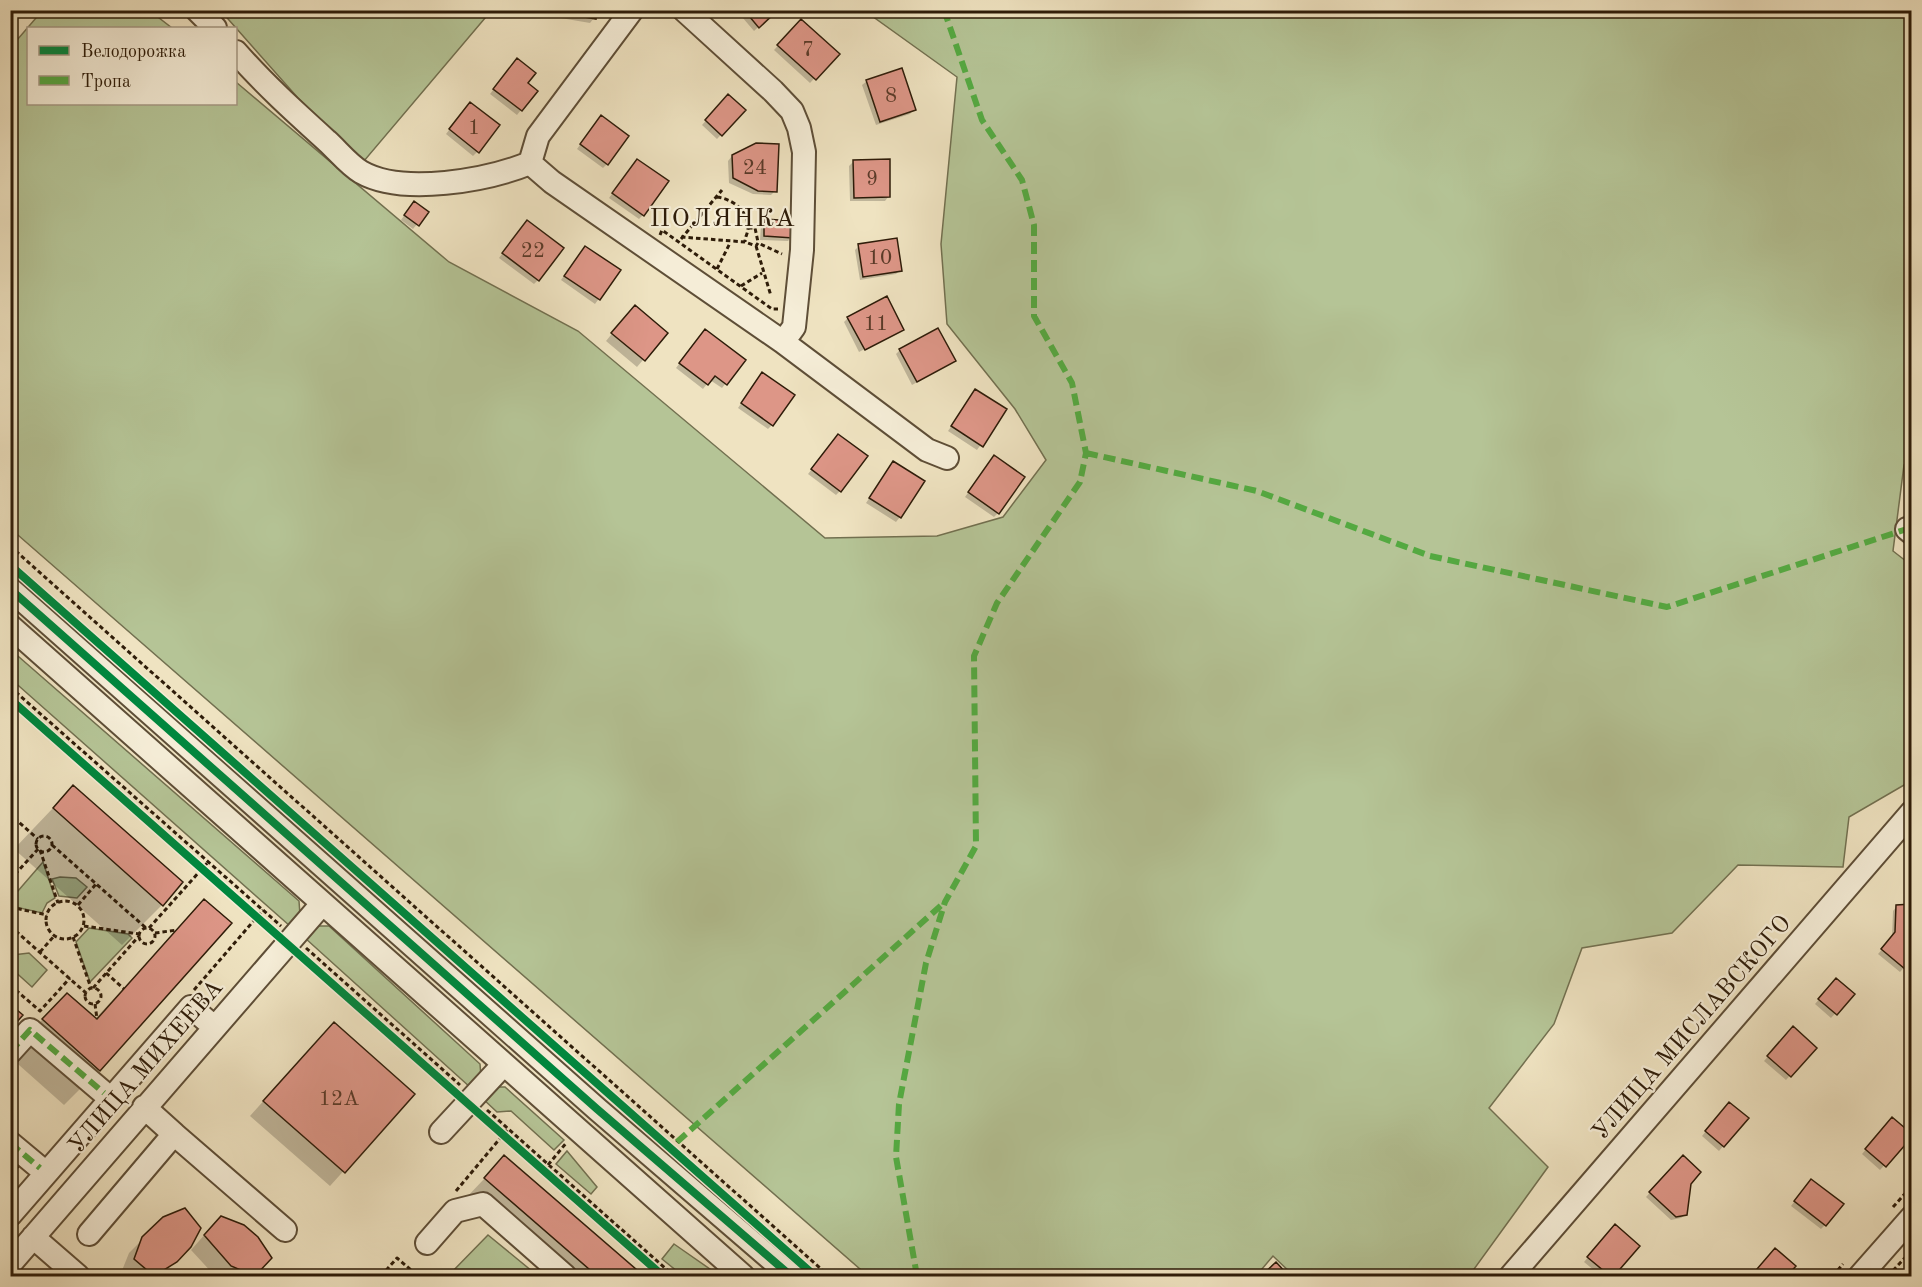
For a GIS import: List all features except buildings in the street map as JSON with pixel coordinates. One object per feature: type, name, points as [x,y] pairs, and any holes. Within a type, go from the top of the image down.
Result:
[{"type":"street","points":[[197,10],[214,27]]},
{"type":"street","points":[[530,163],[538,136],[632,10]]},
{"type":"street","points":[[684,10],[773,91],[792,111],[799,128],[804,152],[802,250],[794,327],[783,342]]},
{"type":"street","points":[[237,53],[261,81],[361,172],[392,183],[424,184],[508,172],[530,163]]},
{"type":"street","points":[[530,163],[552,182],[652,249],[783,342],[927,450],[947,458]]},
{"type":"street","points":[[10,590],[590,1103],[791,1276]]},
{"type":"street","points":[[10,626],[109,711],[322,904],[742,1276]]},
{"type":"street","name":"УЛИЦА МИСЛАВСКОГО","points":[[1511,1276],[1911,812]]},
{"type":"street","name":"УЛИЦА МИХЕЕВА","points":[[10,1264],[322,904]]},
{"type":"street","points":[[10,1215],[191,1007],[214,1027]]},
{"type":"street","points":[[10,1052],[30,1030],[104,1093]]},
{"type":"street","points":[[441,1132],[504,1064]]},
{"type":"street","points":[[144,1107],[285,1230]]},
{"type":"street","points":[[89,1234],[174,1134]]},
{"type":"street","points":[[10,1143],[40,1168]]},
{"type":"street","points":[[427,1243],[455,1211],[483,1204],[565,1276]]},
{"type":"street","points":[[1860,1276],[1911,1217]]},
{"type":"street","points":[[33,1237],[78,1276]]},
{"type":"path","points":[[679,242],[722,190]]},
{"type":"path","points":[[717,197],[733,201],[741,209],[748,228],[745,242]]},
{"type":"path","points":[[748,228],[755,228],[762,273],[771,296]]},
{"type":"path","points":[[652,249],[662,230],[772,309],[778,310],[782,306]]},
{"type":"path","points":[[681,237],[730,243],[745,242],[787,256]]},
{"type":"path","points":[[717,269],[730,243]]},
{"type":"path","points":[[741,286],[762,273]]},
{"type":"path","points":[[771,296],[779,296]]},
{"type":"path","points":[[766,304],[771,296]]},
{"type":"path","points":[[10,546],[829,1276]]},
{"type":"path","points":[[10,687],[663,1276]]},
{"type":"path","points":[[10,699],[206,865]]},
{"type":"path","points":[[14,818],[38,840],[39,850],[58,903]]},
{"type":"path","points":[[38,840],[46,836],[52,841],[52,845],[154,933],[155,938],[149,944],[141,942],[139,935]]},
{"type":"path","points":[[39,850],[47,852],[52,845]]},
{"type":"path","points":[[10,880],[39,850]]},
{"type":"path","points":[[86,993],[206,865]]},
{"type":"path","points":[[77,905],[96,884]]},
{"type":"path","points":[[70,901],[77,905],[84,914],[83,926],[73,937],[61,938],[55,935],[47,925],[47,915],[51,907],[70,901]]},
{"type":"path","points":[[10,907],[47,915]]},
{"type":"path","points":[[10,926],[70,978],[86,993],[88,1002],[94,1004],[100,1001],[101,993],[92,988],[73,937]]},
{"type":"path","points":[[83,926],[139,935]]},
{"type":"path","points":[[154,933],[177,930]]},
{"type":"path","points":[[40,952],[55,935]]},
{"type":"path","points":[[106,973],[124,989]]},
{"type":"path","points":[[10,985],[40,1011],[70,978]]},
{"type":"path","points":[[94,1004],[97,1019]]},
{"type":"path","points":[[473,1206],[454,1190],[506,1132]]},
{"type":"path","points":[[506,1132],[674,1276]]},
{"type":"path","points":[[1888,1276],[1911,1250]]},
{"type":"path","points":[[381,1276],[397,1258],[417,1276]]},
{"type":"green space","points":[[42,11],[150,11],[171,27],[28,27]]},
{"type":"green space","points":[[221,11],[491,11],[364,161],[298,98]]},
{"type":"green space","points":[[865,11],[1911,11],[1912,461],[1904,465],[1893,551],[1911,565],[1911,781],[1849,817],[1843,867],[1738,865],[1672,933],[1582,948],[1554,1024],[1489,1108],[1548,1167],[1469,1276],[1294,1276],[1273,1256],[1256,1276],[868,1276],[11,529],[11,47],[27,28],[27,105],[237,105],[237,83],[449,262],[578,331],[825,538],[937,536],[1003,517],[1046,460],[1015,409],[947,324],[941,244],[957,77]]},
{"type":"green space","points":[[11,650],[299,901],[300,915],[290,926],[11,679]]},
{"type":"green space","points":[[43,862],[55,898],[47,903],[42,913],[11,906],[11,899]]},
{"type":"green space","points":[[76,878],[87,887],[77,898],[59,896],[52,879]]},
{"type":"green space","points":[[315,926],[329,926],[480,1064],[481,1077],[471,1088],[305,938]]},
{"type":"green space","points":[[89,928],[128,934],[132,938],[90,982],[76,942]]},
{"type":"green space","points":[[29,953],[47,970],[32,987],[11,968],[13,955]]},
{"type":"green space","points":[[493,1087],[505,1087],[564,1140],[554,1150],[511,1111],[497,1112],[482,1098]]},
{"type":"green space","points":[[567,1151],[597,1187],[591,1194],[556,1164]]},
{"type":"green space","points":[[488,1235],[538,1276],[448,1276]]},
{"type":"green space","points":[[674,1244],[720,1276],[683,1276],[662,1259]]},
{"type":"marked path","points":[[917,1276],[896,1157],[899,1104],[926,963],[945,902],[976,846],[974,656],[997,603],[1080,482],[1086,453],[1072,383],[1034,316],[1034,225],[1022,180],[982,120],[944,10]]},
{"type":"marked path","points":[[1086,453],[1257,491],[1430,556],[1667,607],[1907,529]]},
{"type":"marked path","points":[[677,1142],[945,902]]},
{"type":"marked path","points":[[10,1052],[30,1030],[104,1093]]},
{"type":"marked path","points":[[10,1143],[40,1168]]},
{"type":"cycle path","points":[[10,565],[815,1276]]},
{"type":"cycle path","points":[[10,589],[597,1109],[791,1276]]},
{"type":"cycle path","points":[[10,699],[663,1276]]},
{"type":"district","name":"ПОЛЯНКА","points":[[723,217]]}]
